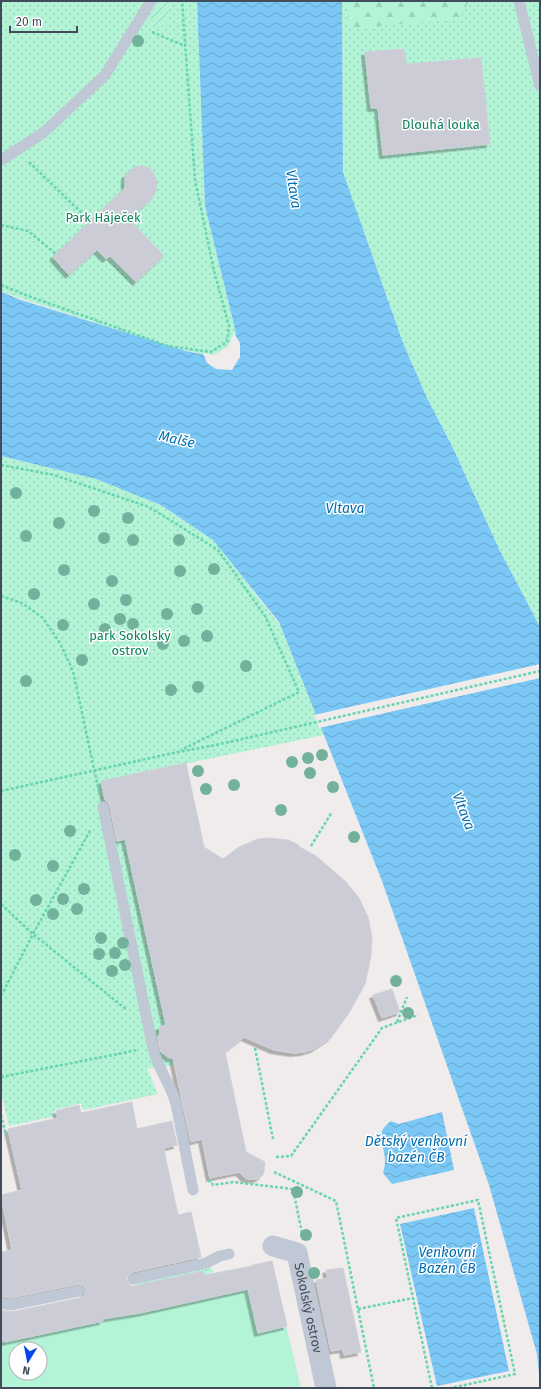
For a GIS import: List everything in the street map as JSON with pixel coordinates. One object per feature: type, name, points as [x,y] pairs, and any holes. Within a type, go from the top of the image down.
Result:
[{"type":"street","name":"Sokolský ostrov","points":[[273,1246],[297,1253],[326,1388]]},
{"type":"lane","points":[[1,160],[43,133],[105,75],[150,1]]},
{"type":"lane","points":[[519,1],[537,68],[540,86]]},
{"type":"lane","points":[[103,807],[153,1047],[176,1104],[192,1187]]},
{"type":"lane","points":[[133,1279],[206,1263],[220,1256],[229,1254]]},
{"type":"lane","points":[[1,1303],[10,1305],[79,1291]]},
{"type":"path","points":[[1,285],[168,346],[211,352],[227,342],[229,326],[214,270],[195,180],[182,1]]},
{"type":"path","points":[[136,24],[185,46]]},
{"type":"path","points":[[17,151],[90,221]]},
{"type":"path","points":[[1,225],[28,231],[56,254]]},
{"type":"path","points":[[1,465],[54,474],[149,507],[218,550],[265,616],[299,692],[178,752]]},
{"type":"path","points":[[1,596],[22,603],[43,618],[60,643],[73,671],[103,807],[33,934],[1,996]]},
{"type":"path","points":[[1,791],[216,745],[540,671]]},
{"type":"path","points":[[311,846],[332,812]]},
{"type":"path","points":[[1,904],[33,934],[149,1028]]},
{"type":"path","points":[[397,1022],[407,997]]},
{"type":"path","points":[[276,1157],[291,1156],[382,1028],[418,1015]]},
{"type":"path","points":[[1,1077],[153,1047]]},
{"type":"path","points":[[255,1048],[273,1138]]},
{"type":"path","points":[[1,1115],[6,1135]]},
{"type":"path","points":[[1,1131],[5,1130]]},
{"type":"path","points":[[274,1172],[336,1200],[374,1388]]},
{"type":"path","points":[[192,1187],[211,1180],[213,1185],[233,1182],[293,1189],[303,1234]]},
{"type":"path","points":[[432,1388],[396,1218],[478,1200],[515,1374],[452,1388]]},
{"type":"path","points":[[358,1309],[413,1298]]},
{"type":"green space","name":"Park Háječek","points":[[1,1],[197,1],[205,206],[236,333],[230,347],[215,357],[168,346],[1,292]]},
{"type":"green space","points":[[158,1],[171,1],[169,19],[164,26],[158,27],[149,23]]},
{"type":"green space","name":"Dlouhá louka","points":[[342,1],[540,1],[540,627],[499,549],[452,446],[427,398],[403,343],[343,172]]},
{"type":"green space","points":[[348,1],[469,1],[459,19],[348,29]]},
{"type":"green space","name":"park Sokolský ostrov","points":[[1,456],[96,479],[161,505],[213,540],[280,625],[324,735],[101,781],[114,842],[125,840],[166,1025],[159,1027],[161,1035],[156,1038],[156,1047],[164,1051],[166,1059],[173,1058],[174,1065],[147,1069],[158,1094],[83,1110],[81,1103],[54,1110],[55,1116],[9,1126],[1,1092]]},
{"type":"green space","points":[[271,1263],[301,1388],[1,1388],[1,1342],[103,1321],[98,1303],[253,1265]]},
{"type":"green space","points":[[210,1267],[214,1272],[137,1288],[136,1281]]},
{"type":"water","name":"Vltava","points":[[197,1],[342,1],[343,172],[403,343],[427,398],[452,446],[499,549],[540,627],[540,1384],[537,1354],[489,1185],[382,881],[279,622],[213,540],[161,505],[96,479],[1,456],[1,292],[21,300],[186,351],[215,357],[230,347],[236,333],[205,206]]},
{"type":"water","name":"Dětský venkovní bazén ČB","points":[[442,1112],[454,1170],[392,1184],[383,1173],[385,1161],[381,1135],[385,1126],[391,1121],[399,1124]]},
{"type":"water","name":"Venkovní Bazén ČB","points":[[474,1208],[509,1371],[437,1386],[400,1224]]},
{"type":"pier","points":[[234,333],[240,343],[240,357],[232,370],[216,369],[207,363],[203,353],[214,355],[228,346]]},
{"type":"pier","points":[[540,664],[540,678],[319,728],[314,715]]},
{"type":"building","points":[[404,49],[406,64],[481,58],[490,144],[383,155],[378,108],[371,108],[365,52]]},
{"type":"building","points":[[142,166],[150,168],[157,180],[156,191],[151,200],[129,219],[164,256],[136,282],[110,256],[106,259],[97,250],[69,275],[53,257],[125,188],[125,176],[134,167]]},
{"type":"building","points":[[186,763],[204,847],[223,859],[239,847],[258,839],[268,838],[288,840],[299,845],[298,846],[316,856],[346,882],[359,898],[368,917],[372,937],[371,956],[365,984],[349,1013],[331,1038],[314,1049],[294,1053],[274,1050],[244,1037],[225,1052],[246,1152],[265,1162],[264,1172],[262,1176],[257,1179],[245,1178],[239,1172],[210,1178],[202,1139],[191,1142],[173,1058],[170,1058],[161,1052],[159,1044],[159,1027],[166,1025],[125,839],[117,841],[110,806],[105,800],[101,781]]},
{"type":"building","points":[[392,989],[400,1012],[382,1018],[373,995]]},
{"type":"building","points":[[132,1102],[137,1129],[172,1121],[177,1145],[164,1148],[166,1160],[178,1215],[191,1212],[201,1257],[132,1272],[126,1277],[128,1283],[131,1286],[134,1286],[203,1271],[204,1275],[272,1261],[287,1326],[258,1333],[248,1289],[140,1313],[102,1319],[103,1321],[1,1342],[1,1310],[11,1312],[80,1298],[84,1296],[86,1290],[84,1286],[78,1284],[10,1298],[1,1296],[1,1252],[12,1250],[1,1195],[22,1190],[8,1129],[58,1118],[56,1111],[79,1105],[81,1113]]},
{"type":"building","points":[[343,1268],[361,1352],[344,1355],[343,1349],[331,1351],[316,1280],[328,1278],[326,1270]]},
{"type":"water label","name":"Malše","points":[[177,439]]}]
